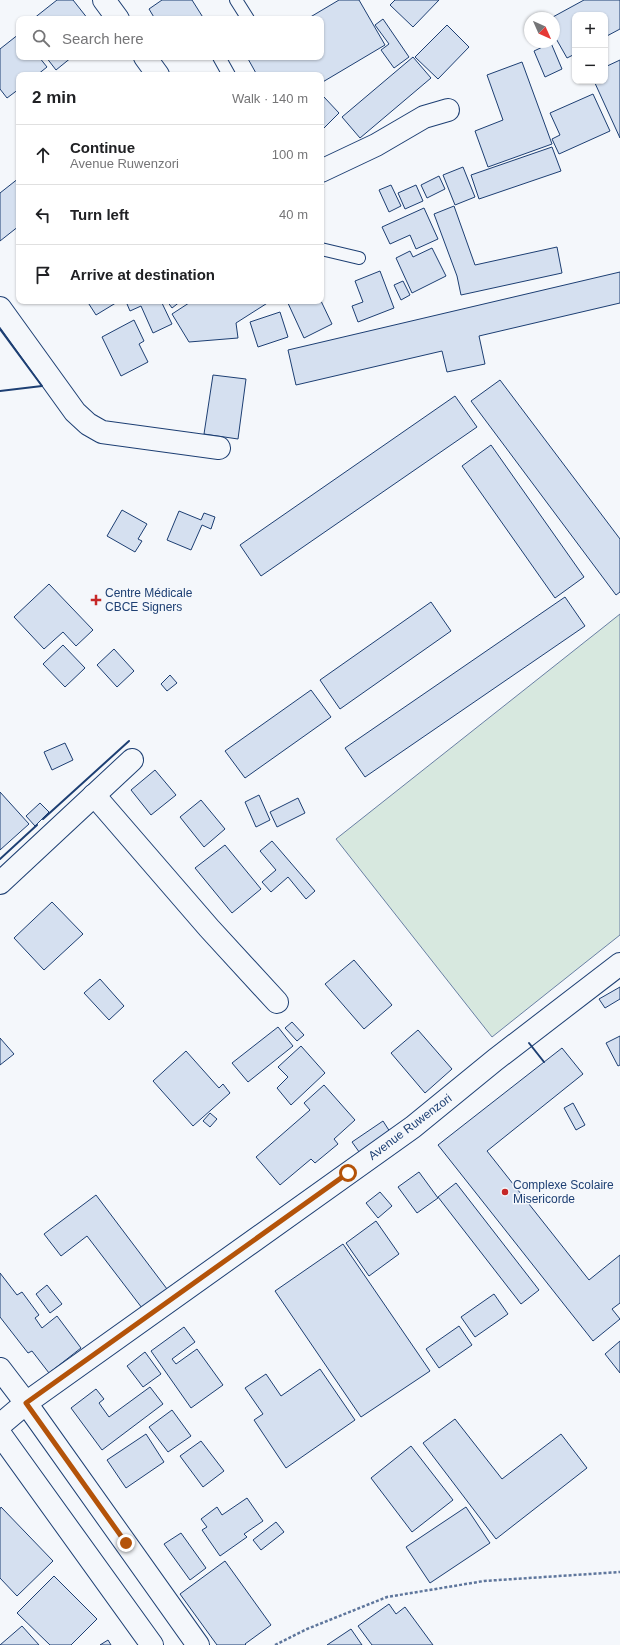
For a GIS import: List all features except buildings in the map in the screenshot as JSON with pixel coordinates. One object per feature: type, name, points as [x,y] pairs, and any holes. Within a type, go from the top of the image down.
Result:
[{"type":"street","points":[[104,0],[116,16]]},
{"type":"street","points":[[147,60],[156,72]]},
{"type":"street","points":[[324,170],[376,145],[424,117],[448,110]]},
{"type":"street","points":[[0,308],[75,412],[88,424],[102,432],[219,448]]},
{"type":"street","points":[[0,883],[132,760]]},
{"type":"street","points":[[94,795],[209,928],[276,1002]]},
{"type":"street","name":"Avenue Ruwenzori","points":[[0,1425],[26,1403],[413,1127],[495,1060],[620,964]]},
{"type":"street","points":[[0,1368],[198,1645]]},
{"type":"street","points":[[0,1434],[152,1645]]},
{"type":"lane","points":[[236,0],[246,16]]},
{"type":"lane","points":[[220,60],[227,72]]},
{"type":"lane","points":[[324,250],[359,258]]},
{"type":"path","points":[[275,1645],[307,1629],[387,1597],[484,1582],[620,1572]]},
{"type":"shaded area","points":[[620,614],[620,935],[492,1037],[336,839]]},
{"type":"wall","points":[[0,329],[42,386],[0,391]]},
{"type":"wall","points":[[43,819],[129,741]]},
{"type":"wall","points":[[0,859],[37,825]]},
{"type":"wall","points":[[529,1043],[544,1062]]},
{"type":"place","name":"Centre Médicale CBCE Signers","points":[[96,600]]},
{"type":"place","name":"Complexe Scolaire Misericorde","points":[[505,1192]]},
{"type":"route","points":[[126,1543],[26,1403],[348,1173]]}]
